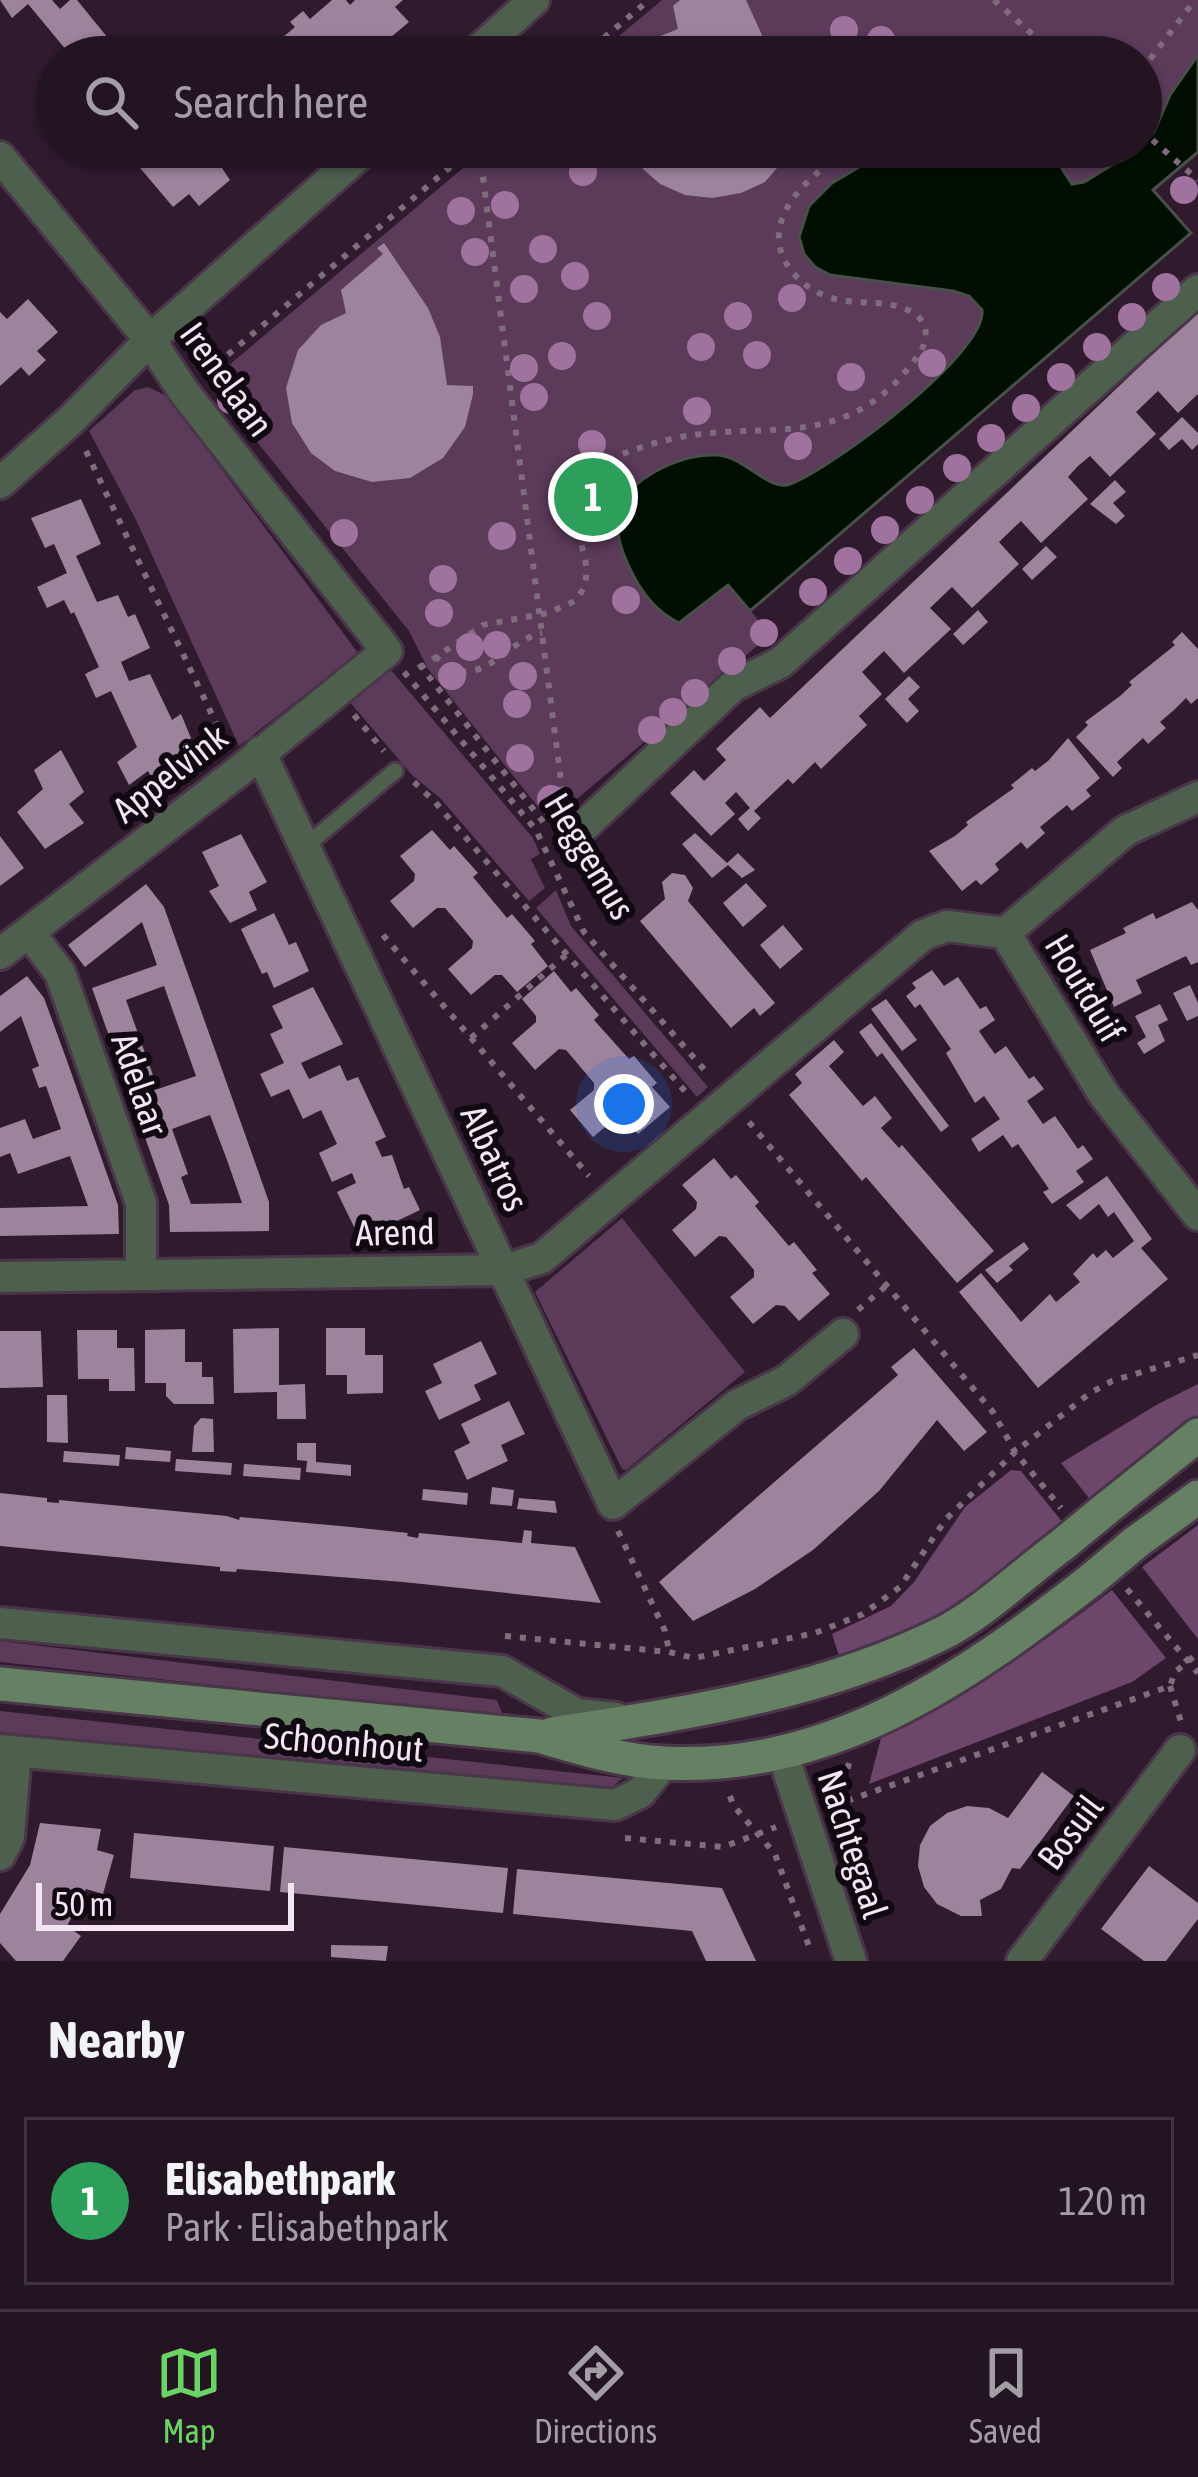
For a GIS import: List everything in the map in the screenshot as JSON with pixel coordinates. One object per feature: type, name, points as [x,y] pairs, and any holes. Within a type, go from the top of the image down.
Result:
[{"type":"main road","name":"Schoonhout","points":[[538,1736],[765,1698],[828,1680],[946,1631],[1065,1532],[1107,1508],[1198,1435]]},
{"type":"main road","name":"Schoonhout","points":[[0,1684],[538,1736],[604,1755],[664,1763],[720,1762],[845,1736],[924,1698],[1015,1640],[1198,1497]]},
{"type":"main road","points":[[765,1698],[782,1752]]},
{"type":"street","points":[[494,36],[534,0]]},
{"type":"street","name":"Irenelaan","points":[[0,157],[150,340],[184,392],[387,651]]},
{"type":"street","points":[[0,483],[150,340],[344,168]]},
{"type":"street","points":[[571,837],[733,686],[780,663],[1198,290]]},
{"type":"street","name":"Appelvink","points":[[0,954],[387,651]]},
{"type":"street","name":"Albatros","points":[[249,761],[307,845],[614,1504]]},
{"type":"street","name":"Houtduif","points":[[1198,797],[1125,831],[1005,933],[1104,1095],[1198,1215]]},
{"type":"street","points":[[719,1108],[923,934],[947,926],[1005,933]]},
{"type":"street","name":"Adelaar","points":[[29,932],[60,973],[141,1203],[141,1274]]},
{"type":"street","name":"Arend","points":[[0,1277],[504,1270],[542,1258],[719,1108]]},
{"type":"street","points":[[614,1504],[737,1405],[786,1381],[844,1334]]},
{"type":"street","name":"Schoonhout","points":[[0,1623],[502,1671],[578,1714],[640,1720]]},
{"type":"street","name":"Bosuil","points":[[1022,1961],[1180,1750]]},
{"type":"street","points":[[0,1855],[9,1837],[8,1751]]},
{"type":"street","name":"Schoonhout","points":[[8,1751],[615,1805],[640,1793],[664,1763]]},
{"type":"street","name":"Nachtegaal","points":[[782,1752],[850,1961]]},
{"type":"lane","points":[[307,845],[403,775]]},
{"type":"path","points":[[606,36],[649,0]]},
{"type":"path","points":[[994,0],[1034,36]]},
{"type":"path","points":[[1162,43],[1195,0]]},
{"type":"path","points":[[1162,148],[1198,180]]},
{"type":"path","points":[[184,392],[452,168]]},
{"type":"path","points":[[480,168],[571,837]]},
{"type":"path","points":[[571,837],[420,668],[490,622],[567,606],[582,594],[587,566],[576,534],[574,509],[584,483],[605,463],[644,446],[704,431],[821,427],[880,394],[922,350],[924,325],[914,314],[902,308],[836,299],[792,272],[780,249],[780,224],[790,202],[823,168]]},
{"type":"path","points":[[71,420],[249,761]]},
{"type":"path","points":[[435,656],[453,668],[478,669],[500,660],[527,636],[542,633]]},
{"type":"path","name":"Heggemus","points":[[387,651],[536,830],[584,932],[719,1108]]},
{"type":"path","points":[[335,692],[386,753]]},
{"type":"path","name":"Heggemus","points":[[403,775],[435,802],[567,954],[719,1108],[993,1412],[1016,1452]]},
{"type":"path","points":[[381,933],[611,1202]]},
{"type":"path","points":[[471,1038],[567,954]]},
{"type":"path","points":[[614,1504],[617,1529],[665,1631],[669,1652],[694,1658],[815,1633],[862,1614],[900,1587],[946,1519],[1016,1452],[1090,1393],[1112,1381],[1198,1355]]},
{"type":"path","points":[[1016,1452],[1065,1532]]},
{"type":"path","points":[[1127,1589],[1198,1673]]},
{"type":"path","points":[[1170,1685],[1175,1672],[1198,1653]]},
{"type":"path","name":"Nachtegaal","points":[[838,1804],[874,1916]]},
{"type":"path","name":"Nachtegaal","points":[[757,1833],[775,1854],[814,1961]]},
{"type":"shaded area","points":[[662,0],[1198,0],[1198,152],[1153,190],[1191,233],[751,611],[770,635],[550,822],[428,669],[409,631],[209,382],[463,168],[1162,168],[1162,36],[619,36]]},
{"type":"shaded area","points":[[1198,55],[1198,152],[1153,190],[1191,233],[750,611],[728,585],[679,623],[657,608],[631,571],[617,527],[623,502],[641,481],[678,461],[717,455],[774,483],[790,484],[838,457],[903,408],[960,353],[977,329],[982,310],[969,296],[830,275],[815,267],[799,237],[809,206],[832,183],[857,168],[1062,168],[1072,184],[1107,168],[1162,168],[1162,114]]},
{"type":"shaded area","points":[[148,387],[167,396],[358,653],[239,746],[136,520],[89,431],[135,390]]},
{"type":"shaded area","points":[[391,670],[533,838],[540,854],[531,859],[545,888],[529,901],[349,701]]},
{"type":"shaded area","points":[[556,890],[571,926],[708,1087],[697,1097],[536,908]]},
{"type":"shaded area","points":[[622,1218],[745,1372],[626,1470],[535,1292]]},
{"type":"shaded area","points":[[1198,1384],[1198,1420],[1093,1503],[1061,1463]]},
{"type":"shaded area","points":[[1011,1470],[1021,1471],[1068,1529],[1003,1579],[918,1631],[841,1662],[832,1634],[891,1606],[914,1582],[965,1507]]},
{"type":"shaded area","points":[[1198,1525],[1198,1639],[1142,1567]]},
{"type":"shaded area","points":[[1112,1590],[1166,1658],[1132,1682],[869,1784],[881,1738],[972,1689]]},
{"type":"shaded area","points":[[0,1641],[497,1700],[503,1716],[0,1662]]},
{"type":"shaded area","points":[[0,1711],[623,1778],[597,1800],[0,1740]]},
{"type":"building","points":[[0,0],[52,0],[60,9],[77,0],[106,36],[55,36],[28,4],[12,18]]},
{"type":"building","points":[[332,0],[346,0],[350,5],[355,0],[403,0],[395,7],[409,22],[392,36],[284,36],[295,27],[290,22],[303,11],[310,19]]},
{"type":"building","points":[[680,0],[746,0],[762,36],[660,36],[678,29],[673,6]]},
{"type":"building","points":[[140,168],[222,168],[230,180],[199,206],[189,194],[173,207]]},
{"type":"building","points":[[777,168],[765,182],[712,198],[685,195],[660,184],[643,169]]},
{"type":"building","points":[[384,243],[428,308],[440,337],[447,385],[473,386],[473,394],[465,427],[443,458],[410,478],[372,482],[335,471],[311,453],[292,423],[286,388],[298,350],[321,325],[346,313],[341,290],[383,254],[377,248]]},
{"type":"building","points":[[28,299],[58,332],[37,351],[46,360],[29,376],[21,367],[0,386],[0,312],[7,319]]},
{"type":"building","points":[[1198,311],[1198,394],[1178,413],[1158,391],[1136,412],[1156,434],[1110,477],[1090,456],[1068,477],[1088,499],[1041,543],[1021,521],[999,542],[1019,564],[972,608],[952,587],[930,608],[951,629],[904,673],[884,651],[862,672],[882,694],[859,716],[867,725],[821,769],[815,762],[793,784],[788,779],[754,811],[761,818],[748,831],[738,819],[750,808],[736,792],[725,803],[735,814],[711,836],[670,793],[694,770],[704,781],[726,760],[716,749],[760,707],[770,718]]},
{"type":"building","points":[[1182,417],[1198,433],[1198,444],[1192,450],[1182,439],[1169,450],[1159,439]]},
{"type":"building","points":[[1115,480],[1126,492],[1113,503],[1125,516],[1116,524],[1090,504]]},
{"type":"building","points":[[81,499],[101,544],[76,556],[97,602],[118,595],[128,617],[135,614],[150,648],[121,662],[129,681],[150,674],[172,720],[181,714],[191,738],[183,745],[187,752],[152,778],[148,771],[129,785],[117,762],[137,747],[111,691],[96,698],[85,674],[99,667],[74,612],[64,600],[47,608],[37,587],[67,573],[54,544],[45,548],[31,518]]},
{"type":"building","points":[[1046,546],[1057,557],[1032,580],[1022,569]]},
{"type":"building","points":[[978,610],[988,622],[963,645],[953,634]]},
{"type":"building","points":[[1182,632],[1198,649],[1198,698],[1191,704],[1186,698],[1160,722],[1166,728],[1148,744],[1143,738],[1117,762],[1122,768],[1113,777],[1076,737],[1088,725],[1085,722],[1132,685],[1129,682],[1175,645],[1172,642]]},
{"type":"building","points":[[909,676],[920,687],[908,699],[919,711],[907,723],[885,699]]},
{"type":"building","points":[[1068,738],[1100,778],[1086,790],[1091,796],[1072,811],[1067,805],[1040,827],[1045,833],[1027,849],[1021,842],[995,864],[999,870],[981,885],[976,880],[962,891],[929,851],[955,836],[1032,768],[1035,771],[1048,761]]},
{"type":"building","points":[[61,750],[84,792],[69,804],[84,823],[45,849],[17,812],[43,789],[34,770]]},
{"type":"building","points":[[432,830],[450,850],[454,846],[507,918],[512,914],[535,941],[531,944],[548,966],[517,992],[502,975],[495,975],[471,995],[448,969],[472,948],[473,941],[445,908],[437,908],[413,928],[390,901],[414,881],[415,874],[400,856]]},
{"type":"building","points":[[695,833],[727,863],[738,853],[755,870],[742,878],[728,865],[712,878],[682,844]]},
{"type":"building","points":[[241,834],[267,882],[249,892],[257,910],[230,923],[209,891],[219,886],[202,852]]},
{"type":"building","points":[[0,836],[24,868],[0,886]]},
{"type":"building","points":[[672,873],[685,875],[693,888],[688,901],[775,1003],[760,1016],[754,1008],[731,1028],[640,921],[665,899],[662,882]]},
{"type":"building","points":[[746,883],[767,906],[743,927],[723,903]]},
{"type":"building","points":[[146,884],[164,907],[269,1202],[269,1231],[170,1232],[169,1205],[92,988],[157,965],[142,922],[85,967],[68,945]],"holes":[[[164,986],[196,1076],[158,1089],[126,1000]],[[210,1115],[227,1160],[242,1203],[191,1204],[181,1177],[188,1174],[172,1129]]]},
{"type":"building","points":[[1192,902],[1198,910],[1198,962],[1191,965],[1186,956],[1136,980],[1142,993],[1114,1007],[1090,950],[1153,913],[1156,919]]},
{"type":"building","points":[[274,913],[289,945],[296,942],[309,971],[274,988],[267,972],[262,974],[241,929]]},
{"type":"building","points":[[783,925],[803,949],[780,969],[760,945]]},
{"type":"building","points":[[932,970],[944,986],[958,977],[980,1009],[986,1006],[995,1020],[979,1031],[995,1054],[1006,1046],[1029,1079],[1034,1076],[1044,1089],[1027,1101],[1043,1124],[1055,1116],[1078,1149],[1083,1145],[1093,1159],[1076,1171],[1084,1182],[1052,1204],[1043,1192],[1049,1189],[1018,1144],[1012,1148],[1003,1135],[979,1152],[971,1139],[1000,1119],[984,1096],[975,1103],[946,1053],[951,1049],[920,1004],[915,1008],[906,996],[916,988],[912,983]]},
{"type":"building","points":[[554,971],[571,992],[576,988],[599,1015],[594,1020],[629,1059],[634,1056],[670,1107],[638,1134],[624,1117],[617,1117],[593,1137],[570,1110],[594,1090],[594,1083],[566,1050],[559,1049],[535,1070],[512,1043],[536,1022],[522,999]]},
{"type":"building","points":[[27,976],[44,998],[66,1058],[118,1205],[119,1234],[0,1236],[0,1208],[88,1206],[70,1156],[18,1174],[10,1153],[0,1157],[0,1128],[25,1119],[33,1139],[61,1129],[46,1086],[39,1088],[32,1069],[39,1066],[21,1016],[0,1032],[0,996]]},
{"type":"building","points":[[1190,985],[1198,1016],[1187,1021],[1173,993]]},
{"type":"building","points":[[313,987],[343,1044],[301,1063],[309,1079],[340,1065],[347,1081],[358,1077],[386,1137],[375,1142],[382,1157],[392,1155],[404,1189],[409,1187],[420,1210],[378,1230],[374,1220],[355,1229],[337,1192],[356,1183],[352,1173],[332,1182],[319,1153],[337,1144],[321,1110],[303,1119],[289,1089],[271,1097],[260,1074],[284,1063],[270,1034],[283,1028],[272,1006]]},
{"type":"building","points":[[886,999],[917,1040],[902,1051],[871,1009]]},
{"type":"building","points":[[1160,1004],[1168,1020],[1158,1025],[1165,1041],[1144,1054],[1137,1043],[1146,1037],[1135,1016]]},
{"type":"building","points":[[871,1023],[949,1126],[941,1132],[882,1053],[877,1057],[859,1032]]},
{"type":"building","points":[[834,1040],[844,1052],[829,1066],[863,1106],[875,1096],[892,1118],[881,1128],[899,1148],[902,1145],[994,1251],[957,1283],[789,1095],[802,1083],[795,1074]]},
{"type":"building","points":[[714,1158],[731,1179],[736,1175],[789,1246],[794,1242],[830,1294],[799,1321],[785,1306],[776,1305],[753,1324],[730,1297],[754,1277],[754,1270],[726,1237],[719,1236],[695,1257],[672,1230],[696,1209],[697,1202],[682,1185]]},
{"type":"building","points":[[1107,1176],[1152,1239],[1141,1248],[1168,1279],[1038,1388],[959,1292],[981,1273],[1021,1322],[1050,1294],[1056,1302],[1080,1282],[1073,1274],[1093,1253],[1097,1258],[1106,1250],[1113,1258],[1134,1241],[1114,1212],[1108,1217],[1099,1204],[1080,1220],[1066,1205]]},
{"type":"building","points":[[1024,1242],[1029,1249],[997,1283],[985,1270]]},
{"type":"building","points":[[279,1328],[279,1385],[305,1384],[306,1419],[277,1419],[277,1392],[234,1393],[233,1329]]},
{"type":"building","points":[[326,1328],[365,1328],[365,1355],[383,1355],[383,1393],[347,1394],[347,1375],[326,1375]]},
{"type":"building","points":[[185,1329],[185,1362],[202,1362],[202,1377],[213,1377],[214,1404],[174,1404],[166,1396],[166,1383],[145,1383],[145,1330]]},
{"type":"building","points":[[77,1330],[117,1330],[117,1348],[134,1348],[135,1391],[109,1391],[109,1379],[78,1379]]},
{"type":"building","points":[[0,1331],[41,1331],[43,1387],[0,1388]]},
{"type":"building","points":[[481,1341],[497,1374],[474,1385],[481,1400],[439,1420],[425,1391],[442,1383],[433,1364]]},
{"type":"building","points":[[914,1348],[987,1432],[964,1451],[937,1420],[879,1491],[813,1550],[755,1589],[693,1621],[659,1582],[898,1375],[891,1367]]},
{"type":"building","points":[[47,1395],[67,1395],[68,1443],[47,1442]]},
{"type":"building","points":[[509,1401],[525,1434],[501,1445],[508,1461],[467,1480],[454,1451],[470,1443],[461,1424]]},
{"type":"building","points":[[201,1418],[213,1419],[214,1452],[192,1452],[194,1426]]},
{"type":"building","points":[[297,1443],[316,1443],[316,1462],[351,1465],[351,1476],[306,1472],[307,1461],[297,1460]]},
{"type":"building","points":[[126,1447],[171,1451],[170,1462],[125,1459]]},
{"type":"building","points":[[64,1451],[120,1455],[119,1466],[63,1462]]},
{"type":"building","points":[[176,1459],[232,1463],[231,1475],[175,1471]]},
{"type":"building","points":[[244,1464],[301,1468],[300,1480],[243,1476]]},
{"type":"building","points":[[492,1487],[514,1490],[512,1506],[490,1504]]},
{"type":"building","points":[[423,1489],[468,1493],[467,1505],[422,1500]]},
{"type":"building","points":[[0,1493],[47,1498],[47,1502],[351,1527],[418,1538],[419,1533],[522,1543],[524,1530],[532,1531],[531,1543],[575,1547],[601,1603],[403,1582],[220,1571],[220,1567],[0,1546]]},
{"type":"building","points":[[519,1498],[555,1501],[557,1513],[517,1509]]},
{"type":"building","points":[[1042,1772],[1074,1796],[1020,1869],[1012,1868],[1001,1889],[980,1900],[982,1916],[961,1916],[937,1904],[924,1887],[918,1866],[920,1845],[930,1826],[967,1806],[989,1808],[1008,1818]]},
{"type":"building","points":[[40,1823],[101,1829],[97,1850],[114,1855],[103,1894],[86,1889],[67,1926],[81,1936],[63,1961],[16,1961],[0,1943],[0,1914],[30,1865]]},
{"type":"building","points":[[134,1833],[274,1846],[270,1891],[130,1878]]},
{"type":"building","points":[[284,1847],[508,1868],[503,1913],[280,1892]]},
{"type":"building","points":[[1149,1866],[1198,1903],[1198,1919],[1166,1961],[1144,1961],[1101,1929]]},
{"type":"building","points":[[517,1869],[722,1888],[756,1961],[706,1961],[692,1931],[513,1914]]},
{"type":"building","points":[[331,1945],[388,1946],[386,1961],[331,1957]]},
{"type":"place","name":"Elisabethpark","points":[[593,497]]}]
